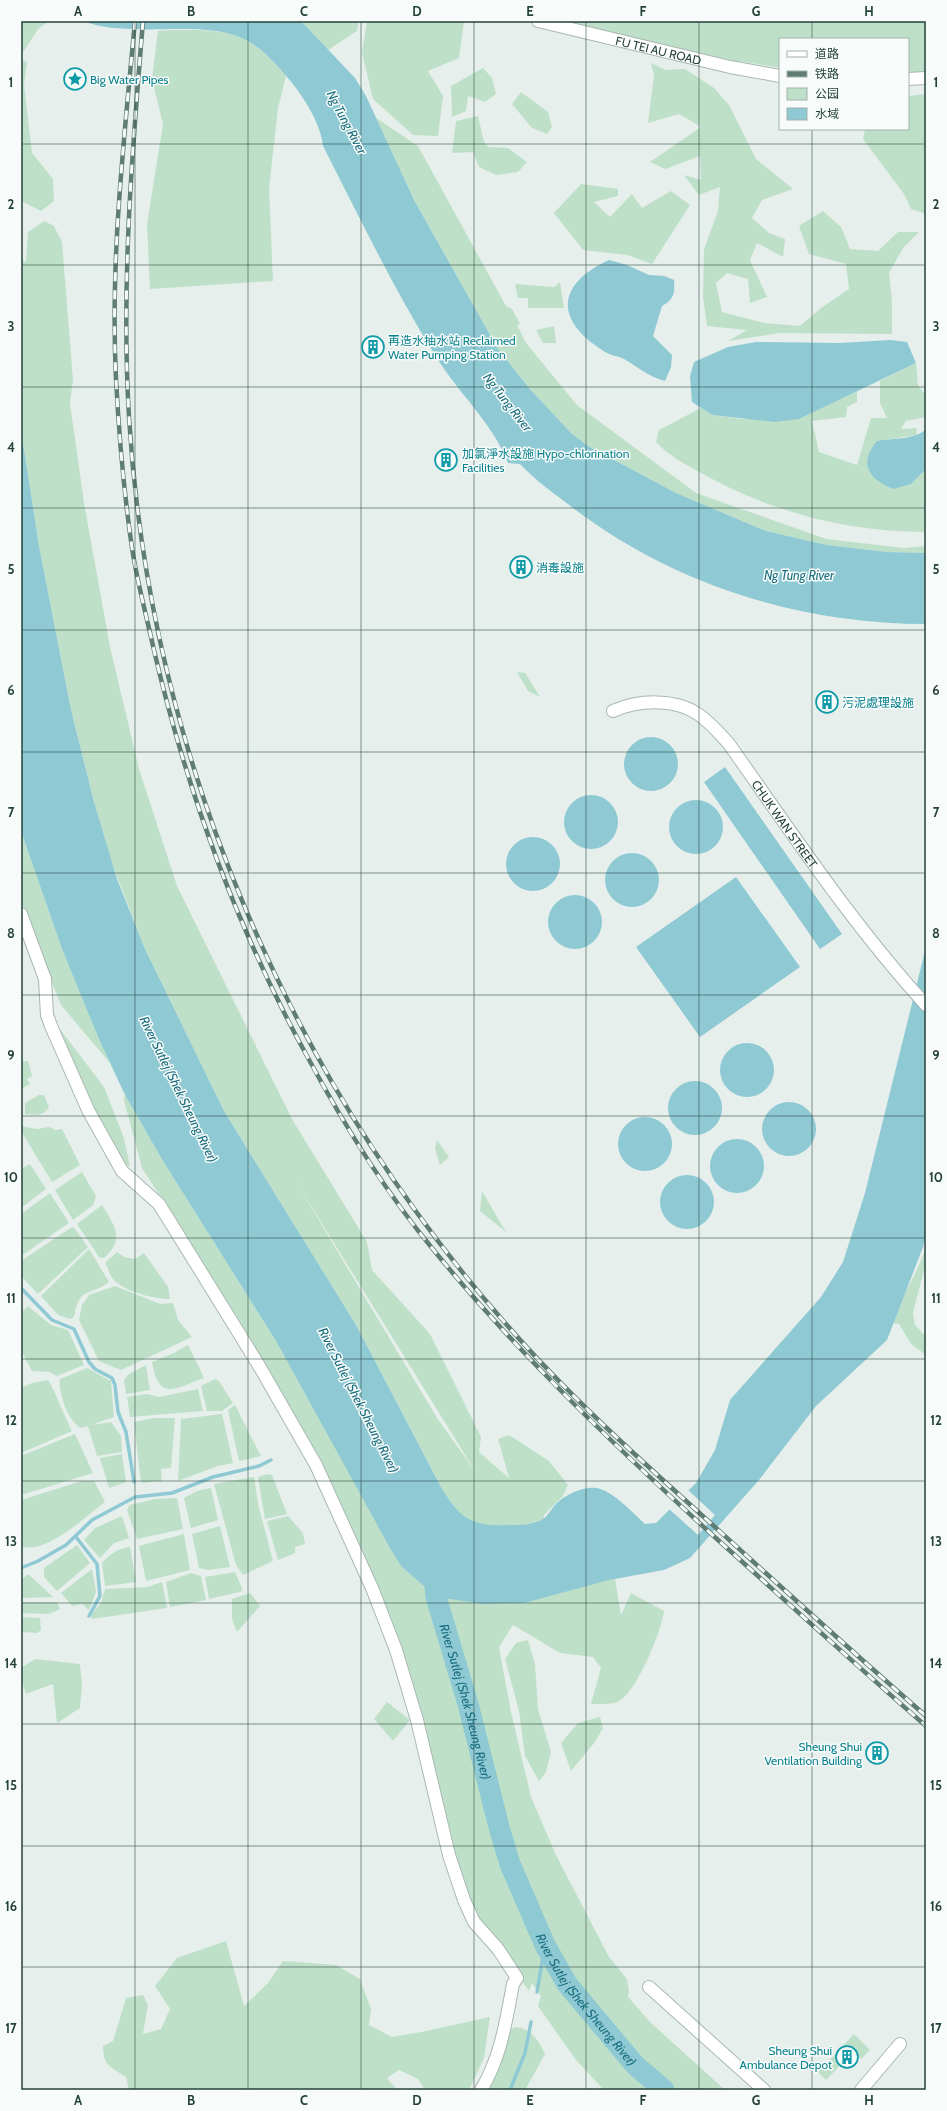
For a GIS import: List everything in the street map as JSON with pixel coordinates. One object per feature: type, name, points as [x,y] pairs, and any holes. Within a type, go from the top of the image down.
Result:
[{"type":"street","name":"FU TEI AU ROAD","points":[[538,21],[730,67],[779,76]]},
{"type":"street","points":[[909,79],[926,78]]},
{"type":"street","name":"CHUK WAN STREET","points":[[613,711],[632,704],[645,702],[662,703],[696,712],[710,723],[729,744],[841,902],[888,964],[926,1005]]},
{"type":"street","points":[[21,914],[44,974],[47,1014],[51,1026],[88,1110],[122,1171],[159,1204],[258,1364],[316,1465],[377,1599],[396,1650],[417,1720],[449,1855],[464,1900],[474,1922],[498,1948],[518,1978],[513,1984],[503,2038],[488,2078],[481,2090]]},
{"type":"street","points":[[649,1987],[764,2090]]},
{"type":"street","points":[[861,2090],[900,2044]]},
{"type":"green space","points":[[21,21],[49,21],[38,29],[24,51],[21,50]]},
{"type":"green space","points":[[301,21],[359,21],[357,31],[328,50]]},
{"type":"green space","points":[[367,21],[464,21],[459,58],[428,71],[443,96],[438,136],[413,135],[373,99],[362,53]]},
{"type":"green space","points":[[555,21],[926,21],[926,75],[912,75],[909,70],[909,38],[779,38],[779,68],[740,62]]},
{"type":"green space","points":[[158,31],[222,32],[241,37],[260,49],[286,76],[278,108],[269,189],[273,281],[150,289],[147,224],[163,124],[152,79]]},
{"type":"green space","points":[[21,60],[27,62],[24,85],[32,153],[53,179],[54,201],[41,211],[21,201]]},
{"type":"green space","points":[[651,63],[666,70],[685,69],[714,88],[729,105],[756,159],[793,189],[762,200],[752,218],[769,233],[785,239],[783,257],[757,243],[750,260],[767,297],[750,303],[748,279],[727,273],[716,283],[722,312],[764,323],[800,326],[821,308],[849,289],[846,264],[809,254],[799,226],[823,211],[841,227],[850,249],[878,251],[898,232],[919,232],[903,248],[889,273],[892,301],[892,334],[780,333],[728,341],[747,330],[707,326],[703,297],[704,249],[718,211],[720,187],[699,195],[684,175],[701,180],[700,156],[665,169],[650,162],[701,127],[679,114],[648,123],[654,75]]},
{"type":"green space","points":[[483,68],[492,78],[496,94],[485,102],[468,96],[466,111],[452,117],[451,86]]},
{"type":"green space","points":[[521,92],[548,112],[552,127],[547,134],[532,128],[512,104]]},
{"type":"green space","points":[[926,94],[926,214],[911,209],[904,194],[863,139],[865,130],[909,130],[909,96]]},
{"type":"green space","points":[[478,116],[484,142],[488,147],[508,148],[527,162],[518,172],[496,175],[479,167],[473,152],[452,153],[456,121]]},
{"type":"green space","points":[[376,118],[418,146],[506,306],[512,309],[520,324],[517,325],[526,343],[577,405],[696,493],[826,539],[904,548],[926,546],[926,553],[887,552],[827,545],[766,531],[676,493],[588,446],[571,433],[529,388],[498,349],[414,200]]},
{"type":"green space","points":[[581,184],[618,189],[618,196],[594,202],[610,217],[632,194],[642,208],[671,191],[690,205],[652,264],[627,255],[583,250],[554,213]]},
{"type":"green space","points":[[44,221],[54,226],[62,242],[73,380],[70,403],[84,503],[110,647],[139,769],[177,886],[292,1119],[367,1242],[372,1270],[430,1334],[481,1437],[479,1452],[509,1478],[498,1439],[509,1435],[549,1461],[568,1485],[563,1496],[544,1515],[544,1519],[516,1526],[485,1526],[465,1517],[446,1496],[356,1325],[224,1111],[145,949],[111,861],[94,802],[71,710],[39,546],[21,430],[21,251],[22,260],[26,262],[28,232]],"holes":[[[295,1180],[475,1471],[437,1418]]]},
{"type":"green space","points":[[560,282],[564,308],[528,308],[528,298],[518,298],[515,284],[554,287]]},
{"type":"green space","points":[[554,326],[556,343],[543,343],[536,330]]},
{"type":"green space","points":[[916,363],[918,385],[926,396],[926,417],[906,421],[901,429],[917,428],[916,435],[880,441],[911,484],[926,469],[926,532],[896,531],[838,524],[782,509],[727,487],[683,463],[672,456],[656,442],[659,430],[701,408],[712,415],[742,419],[803,417],[857,391],[857,402],[847,407],[846,417],[812,421],[819,452],[857,465],[871,418],[887,418],[880,403],[880,381]]},
{"type":"green space","points":[[517,672],[525,673],[540,697],[528,691]]},
{"type":"green space","points":[[21,831],[62,949],[110,1063],[61,1005],[29,926],[21,900]]},
{"type":"green space","points":[[53,1020],[104,1087],[124,1138],[130,1166],[124,1164],[83,1090]]},
{"type":"green space","points":[[21,1061],[28,1061],[32,1076],[27,1079],[30,1084],[21,1089]]},
{"type":"green space","points":[[39,1095],[44,1095],[49,1107],[47,1110],[39,1115],[25,1114],[25,1103]]},
{"type":"green space","points":[[125,1095],[163,1161],[276,1341],[401,1566],[436,1597],[615,1579],[621,1615],[631,1593],[664,1611],[659,1632],[641,1674],[626,1695],[619,1701],[613,1703],[591,1704],[601,1668],[593,1657],[560,1653],[513,1625],[499,1647],[511,1712],[531,1797],[556,1855],[609,1957],[627,1979],[629,1991],[628,1997],[650,2022],[725,2090],[604,2090],[576,2060],[538,2006],[541,1996],[532,1983],[529,1991],[478,1920],[457,1863],[374,1578],[364,1553],[322,1469],[180,1227],[142,1168],[124,1100]]},
{"type":"green space","points":[[21,1126],[37,1129],[49,1127],[56,1130],[62,1129],[80,1165],[52,1182],[21,1131]]},
{"type":"green space","points":[[437,1140],[449,1157],[440,1165],[435,1149]]},
{"type":"green space","points":[[30,1164],[46,1189],[21,1208],[21,1169]]},
{"type":"green space","points":[[82,1172],[96,1196],[93,1205],[73,1220],[55,1190]]},
{"type":"green space","points":[[482,1191],[506,1232],[480,1211]]},
{"type":"green space","points":[[50,1193],[69,1223],[21,1256],[21,1214]]},
{"type":"green space","points":[[102,1205],[116,1232],[115,1245],[104,1258],[99,1257],[77,1224]]},
{"type":"green space","points":[[72,1227],[88,1247],[38,1294],[21,1276],[21,1261]]},
{"type":"green space","points":[[926,1246],[926,1262],[913,1313],[915,1325],[926,1337],[926,1355],[911,1344],[899,1324],[891,1323],[919,1266]]},
{"type":"green space","points":[[89,1249],[109,1282],[82,1296],[76,1307],[74,1317],[70,1319],[58,1315],[41,1296]]},
{"type":"green space","points":[[117,1252],[124,1257],[135,1259],[144,1253],[168,1287],[170,1299],[156,1298],[140,1294],[126,1288],[114,1280],[105,1263]]},
{"type":"green space","points":[[115,1286],[160,1304],[173,1303],[178,1320],[192,1337],[121,1370],[99,1361],[79,1320],[82,1305],[89,1295]]},
{"type":"green space","points":[[28,1306],[51,1325],[68,1330],[84,1365],[57,1376],[50,1372],[32,1371],[21,1350],[21,1313]]},
{"type":"green space","points":[[188,1345],[204,1378],[177,1388],[164,1388],[159,1383],[155,1375],[152,1362],[174,1353]]},
{"type":"green space","points":[[146,1365],[150,1390],[126,1394],[124,1380],[129,1374]]},
{"type":"green space","points":[[87,1368],[111,1381],[114,1417],[91,1425],[111,1422],[121,1436],[122,1452],[97,1456],[88,1426],[81,1428],[76,1424],[68,1413],[62,1399],[60,1379]]},
{"type":"green space","points":[[215,1379],[218,1380],[233,1403],[222,1411],[207,1411],[201,1386]]},
{"type":"green space","points":[[48,1380],[72,1431],[21,1453],[21,1388],[32,1383]]},
{"type":"green space","points":[[198,1389],[203,1411],[130,1417],[127,1397],[147,1394],[159,1397]]},
{"type":"green space","points":[[235,1405],[261,1456],[239,1461],[228,1410]]},
{"type":"green space","points":[[222,1414],[233,1463],[218,1466],[178,1481],[181,1419]]},
{"type":"green space","points":[[154,1418],[175,1418],[171,1468],[161,1469],[162,1481],[141,1483],[134,1422]]},
{"type":"green space","points":[[75,1434],[93,1473],[21,1495],[21,1456]]},
{"type":"green space","points":[[122,1454],[126,1482],[109,1488],[100,1458]]},
{"type":"green space","points":[[267,1474],[272,1475],[287,1514],[265,1519],[258,1477]]},
{"type":"green space","points":[[254,1477],[258,1504],[273,1561],[243,1575],[236,1565],[214,1484]]},
{"type":"green space","points":[[82,1481],[94,1481],[105,1502],[76,1525],[53,1540],[31,1548],[21,1546],[21,1500]]},
{"type":"green space","points":[[211,1488],[218,1520],[191,1528],[184,1498],[197,1491]]},
{"type":"green space","points":[[177,1498],[183,1529],[137,1539],[127,1510],[130,1505],[155,1499]]},
{"type":"green space","points":[[122,1516],[129,1538],[114,1543],[100,1558],[84,1540],[95,1528]]},
{"type":"green space","points":[[288,1516],[303,1533],[305,1544],[295,1547],[295,1553],[278,1560],[267,1521]]},
{"type":"green space","points":[[220,1526],[230,1567],[208,1570],[199,1568],[192,1534]]},
{"type":"green space","points":[[184,1534],[190,1570],[146,1581],[139,1546]]},
{"type":"green space","points":[[77,1545],[90,1563],[57,1591],[44,1577],[44,1568]]},
{"type":"green space","points":[[130,1547],[136,1582],[105,1586],[102,1563],[114,1552]]},
{"type":"green space","points":[[92,1569],[96,1592],[89,1610],[82,1604],[72,1606],[61,1593]]},
{"type":"green space","points":[[235,1572],[243,1591],[209,1599],[205,1577]]},
{"type":"green space","points":[[191,1573],[201,1576],[206,1600],[170,1607],[166,1582]]},
{"type":"green space","points":[[28,1574],[53,1597],[21,1598],[21,1580]]},
{"type":"green space","points":[[162,1582],[167,1608],[92,1619],[91,1615],[101,1603],[105,1589],[148,1587]]},
{"type":"green space","points":[[250,1593],[260,1606],[237,1632],[232,1619],[232,1599]]},
{"type":"green space","points":[[21,1602],[57,1602],[60,1609],[49,1614],[21,1613]]},
{"type":"green space","points":[[21,1617],[40,1618],[41,1630],[37,1633],[21,1632]]},
{"type":"green space","points":[[528,1640],[535,1664],[538,1709],[551,1752],[546,1772],[539,1781],[525,1756],[519,1711],[505,1659],[516,1643]]},
{"type":"green space","points":[[35,1659],[80,1664],[82,1685],[80,1708],[57,1723],[53,1684],[26,1694],[21,1679],[21,1668]]},
{"type":"green space","points":[[387,1702],[410,1720],[393,1741],[374,1719]]},
{"type":"green space","points":[[600,1717],[603,1728],[595,1742],[571,1771],[561,1743],[578,1723]]},
{"type":"green space","points":[[226,1941],[244,2006],[268,1983],[283,1961],[336,1965],[360,1979],[371,2009],[369,2025],[392,2037],[490,2017],[484,2058],[469,2090],[425,2090],[418,2079],[399,2070],[387,2078],[397,2090],[129,2090],[126,2077],[106,2062],[103,2053],[103,2046],[113,2041],[126,1998],[143,1995],[148,2005],[143,2034],[161,2029],[170,2009],[155,1986],[177,1958]]},
{"type":"green space","points":[[515,2027],[526,2030],[534,2036],[545,2054],[525,2090],[487,2090],[505,2049],[511,2029]]},
{"type":"green space","points":[[854,2034],[870,2050],[861,2059],[853,2052],[826,2080],[818,2072]]},
{"type":"water","name":"Ng Tung River","points":[[84,21],[301,21],[355,78],[366,96],[414,200],[498,349],[529,388],[571,433],[588,446],[676,493],[766,531],[827,545],[887,552],[926,553],[926,624],[879,622],[832,617],[785,608],[740,595],[696,579],[653,559],[612,535],[573,508],[532,476],[520,464],[508,463],[493,434],[444,369],[420,330],[377,252],[323,146],[322,138],[312,114],[293,84],[276,65],[251,43],[232,34],[218,31],[189,29],[114,28]]},
{"type":"water","points":[[609,260],[627,265],[649,275],[664,276],[674,280],[673,296],[662,306],[653,336],[672,355],[671,367],[665,381],[649,374],[622,358],[607,353],[590,341],[578,329],[570,317],[568,305],[570,293],[578,281],[591,270]]},
{"type":"water","points":[[890,340],[907,342],[916,363],[799,419],[775,422],[712,415],[692,402],[690,376],[694,362],[728,347],[756,342],[840,343]]},
{"type":"water","points":[[926,429],[926,469],[911,484],[893,489],[878,481],[872,475],[867,464],[868,457],[871,449],[877,441],[910,437],[921,433]]},
{"type":"water","points":[[21,430],[39,546],[71,710],[94,802],[117,879],[145,949],[224,1111],[356,1325],[441,1487],[455,1508],[470,1520],[488,1525],[517,1525],[540,1521],[545,1518],[555,1505],[568,1495],[579,1490],[596,1488],[615,1497],[645,1524],[656,1523],[696,1483],[715,1450],[730,1400],[821,1297],[843,1262],[865,1193],[926,947],[926,973],[923,985],[926,976],[926,1235],[923,1247],[887,1340],[816,1406],[759,1480],[690,1558],[664,1570],[609,1580],[524,1603],[484,1604],[436,1597],[401,1566],[390,1548],[276,1341],[163,1161],[125,1095],[99,1039],[62,949],[21,831]]},
{"type":"water","points":[[646,737],[656,737],[666,741],[674,749],[678,759],[678,769],[674,779],[666,787],[656,791],[646,791],[636,787],[628,779],[624,769],[624,759],[628,749],[636,741]]},
{"type":"water","points":[[725,767],[842,934],[820,949],[704,782]]},
{"type":"water","points":[[586,795],[596,795],[610,803],[616,812],[618,822],[616,832],[610,841],[596,849],[586,849],[576,844],[569,837],[564,827],[564,817],[569,807],[576,800]]},
{"type":"water","points":[[691,800],[701,800],[715,808],[721,817],[723,827],[721,837],[715,846],[701,854],[691,854],[681,849],[674,842],[669,832],[669,822],[674,812],[681,805]]},
{"type":"water","points":[[528,837],[538,837],[552,845],[558,854],[560,864],[558,874],[552,883],[538,891],[528,891],[518,886],[511,879],[506,869],[506,859],[511,849],[518,842]]},
{"type":"water","points":[[627,853],[637,853],[647,857],[655,865],[659,875],[659,885],[655,895],[647,903],[637,907],[627,907],[617,903],[609,895],[605,885],[605,875],[609,865],[617,857]]},
{"type":"water","points":[[736,877],[800,967],[700,1037],[636,947]]},
{"type":"water","points":[[570,895],[580,895],[594,903],[600,912],[602,922],[600,932],[594,941],[580,949],[570,949],[560,944],[553,937],[548,927],[548,917],[553,907],[560,900]]},
{"type":"water","points":[[742,1043],[752,1043],[762,1047],[770,1055],[774,1065],[774,1075],[770,1085],[762,1093],[752,1097],[742,1097],[732,1093],[724,1085],[720,1075],[720,1065],[724,1055],[732,1047]]},
{"type":"water","points":[[690,1081],[700,1081],[714,1089],[720,1098],[722,1108],[720,1118],[714,1127],[700,1135],[690,1135],[680,1130],[673,1123],[668,1113],[668,1103],[673,1093],[680,1086]]},
{"type":"water","points":[[784,1102],[794,1102],[808,1110],[814,1119],[816,1129],[814,1139],[808,1148],[794,1156],[784,1156],[774,1151],[767,1144],[762,1134],[762,1124],[767,1114],[774,1107]]},
{"type":"water","points":[[640,1117],[650,1117],[664,1125],[670,1134],[672,1144],[670,1154],[664,1163],[650,1171],[640,1171],[630,1166],[623,1159],[618,1149],[618,1139],[623,1129],[630,1122]]},
{"type":"water","points":[[732,1139],[742,1139],[756,1147],[762,1156],[764,1166],[762,1176],[756,1185],[742,1193],[732,1193],[722,1188],[715,1181],[710,1171],[710,1161],[715,1151],[722,1144]]},
{"type":"water","points":[[682,1175],[692,1175],[706,1183],[712,1192],[714,1202],[712,1212],[706,1221],[692,1229],[682,1229],[672,1224],[665,1217],[660,1207],[660,1197],[665,1187],[672,1180]]},
{"type":"pier","points":[[687,1489],[715,1515],[698,1535],[668,1508]]},
{"type":"waterway","points":[[21,1288],[52,1320],[74,1329],[89,1362],[95,1369],[112,1378],[115,1385],[118,1412],[126,1432],[134,1482]]},
{"type":"waterway","points":[[21,1568],[38,1561],[66,1545],[92,1520],[135,1497],[172,1493],[213,1477],[259,1466],[271,1460]]},
{"type":"waterway","points":[[76,1537],[97,1564],[100,1596],[89,1616]]},
{"type":"waterway","name":"River Sutlej (Shek Sheung River)","points":[[433,1568],[436,1597],[468,1704],[500,1831],[510,1864],[545,1945],[567,1984],[635,2065],[664,2090]]},
{"type":"waterway","points":[[537,1992],[545,1945]]},
{"type":"waterway","points":[[510,2090],[525,2053],[531,2022]]},
{"type":"railway","points":[[135,21],[119,200],[115,290],[117,400],[129,527],[134,560],[153,646],[181,752],[216,856],[258,958],[281,1007],[349,1131],[380,1179],[414,1226],[465,1287],[534,1363],[606,1435],[718,1540],[926,1726]]},
{"type":"railway","points":[[143,21],[129,219],[126,318],[129,417],[142,541],[165,664],[199,784],[242,902],[295,1015],[357,1124],[427,1227],[506,1324],[553,1375],[628,1448],[926,1716]]},
{"type":"place","name":"Big Water Pipes","points":[[75,79]]},
{"type":"place","name":"再造水抽水站 Reclaimed Water Pumping Station","points":[[373,347]]},
{"type":"place","name":"加氯淨水設施 Hypo-chlorination Facilities","points":[[446,460]]},
{"type":"place","name":"消毒設施","points":[[521,567]]},
{"type":"place","name":"污泥處理設施","points":[[827,702]]},
{"type":"place","name":"Sheung Shui Ventilation Building","points":[[877,1753]]},
{"type":"place","name":"Sheung Shui Ambulance Depot","points":[[847,2057]]}]
